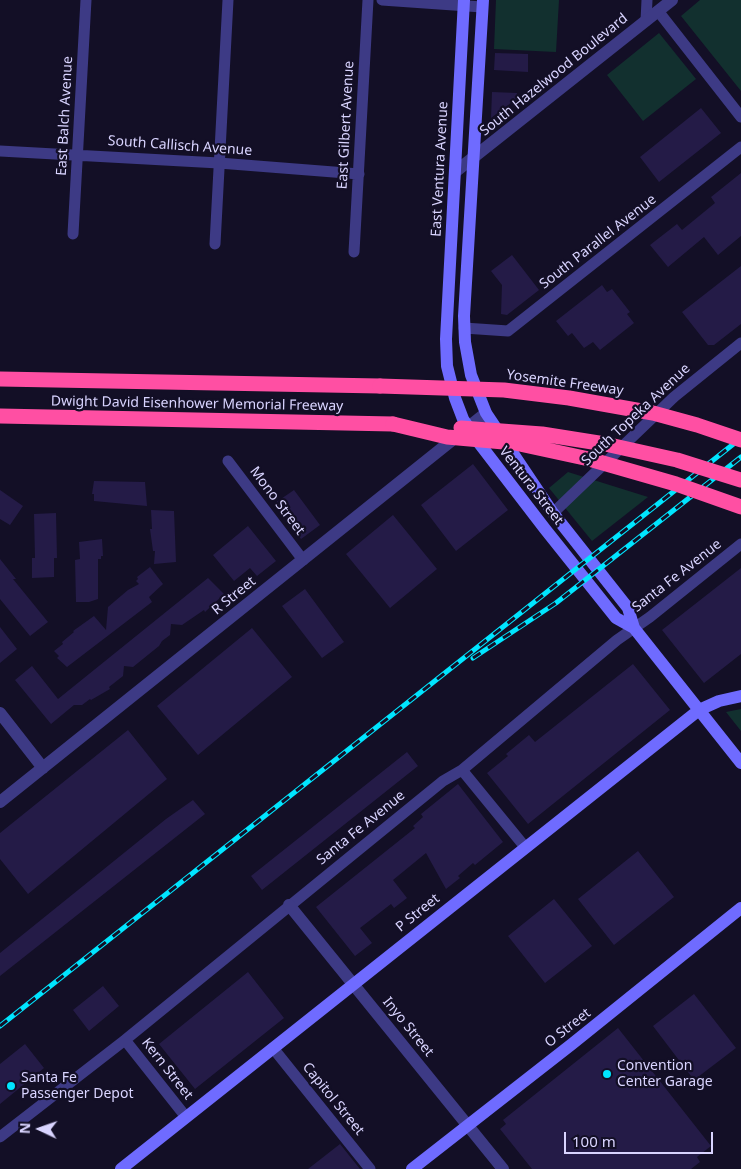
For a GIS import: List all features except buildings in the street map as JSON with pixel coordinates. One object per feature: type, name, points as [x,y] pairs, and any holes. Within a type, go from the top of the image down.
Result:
[{"type":"highway","name":"Dwight David Eisenhower Memorial Freeway","points":[[0,379],[380,386]]},
{"type":"highway","name":"Yosemite Freeway","points":[[380,386],[496,390],[562,397],[653,413],[741,440]]},
{"type":"highway","name":"Dwight David Eisenhower Memorial Freeway","points":[[0,416],[386,424]]},
{"type":"highway","points":[[386,424],[499,430],[581,440],[677,460],[741,480]]},
{"type":"highway","points":[[386,424],[447,437],[515,443],[589,459],[667,481],[741,508]]},
{"type":"highway","points":[[718,432],[741,435]]},
{"type":"main road","name":"East Ventura Avenue","points":[[446,340],[464,3]]},
{"type":"main road","points":[[464,328],[483,3]]},
{"type":"main road","name":"Ventura Street","points":[[464,328],[471,376],[486,414],[553,513],[628,608],[634,628],[741,763]]},
{"type":"main road","name":"Ventura Street","points":[[446,340],[447,366],[451,385],[458,408],[469,427],[497,467],[616,618],[634,628]]},
{"type":"main road","name":"P Street","points":[[121,1169],[699,710],[719,701],[741,696]]},
{"type":"main road","name":"O Street","points":[[412,1169],[741,908]]},
{"type":"street","name":"East Balch Avenue","points":[[73,234],[86,0]]},
{"type":"street","points":[[214,244],[228,0]]},
{"type":"street","name":"East Gilbert Avenue","points":[[354,252],[368,0]]},
{"type":"street","points":[[382,0],[483,3]]},
{"type":"street","points":[[646,21],[647,0]]},
{"type":"street","name":"South Hazelwood Boulevard","points":[[455,172],[672,0]]},
{"type":"street","points":[[658,12],[741,117]]},
{"type":"street","name":"South Parallel Avenue","points":[[464,328],[508,331],[741,148]]},
{"type":"street","name":"South Callisch Avenue","points":[[0,151],[219,163],[359,174]]},
{"type":"street","name":"South Topeka Avenue","points":[[553,513],[674,397],[741,344]]},
{"type":"street","name":"R Street","points":[[0,802],[486,414]]},
{"type":"street","name":"Mono Street","points":[[228,461],[303,560]]},
{"type":"street","name":"Santa Fe Avenue","points":[[0,1137],[125,1040],[442,781],[462,770],[617,640],[741,544]]},
{"type":"street","points":[[0,713],[43,768]]},
{"type":"street","points":[[462,770],[525,847]]},
{"type":"street","name":"Inyo Street","points":[[289,905],[503,1169]]},
{"type":"street","name":"Kern Street","points":[[125,1040],[186,1117]]},
{"type":"street","name":"Capitol Street","points":[[273,1048],[370,1169]]},
{"type":"green space","points":[[496,0],[559,0],[556,52],[494,49]]},
{"type":"green space","points":[[700,0],[741,0],[741,91],[681,16]]},
{"type":"green space","points":[[659,33],[696,79],[643,121],[607,75]]},
{"type":"green space","points":[[568,472],[648,497],[592,541],[549,488]]},
{"type":"green space","points":[[741,709],[741,731],[726,712]]},
{"type":"railway","points":[[0,1026],[741,438]]},
{"type":"railway","points":[[473,658],[556,603],[741,457]]},
{"type":"place","name":"Convention Center Garage","points":[[607,1074]]},
{"type":"place","name":"Santa Fe Passenger Depot","points":[[11,1086]]}]
